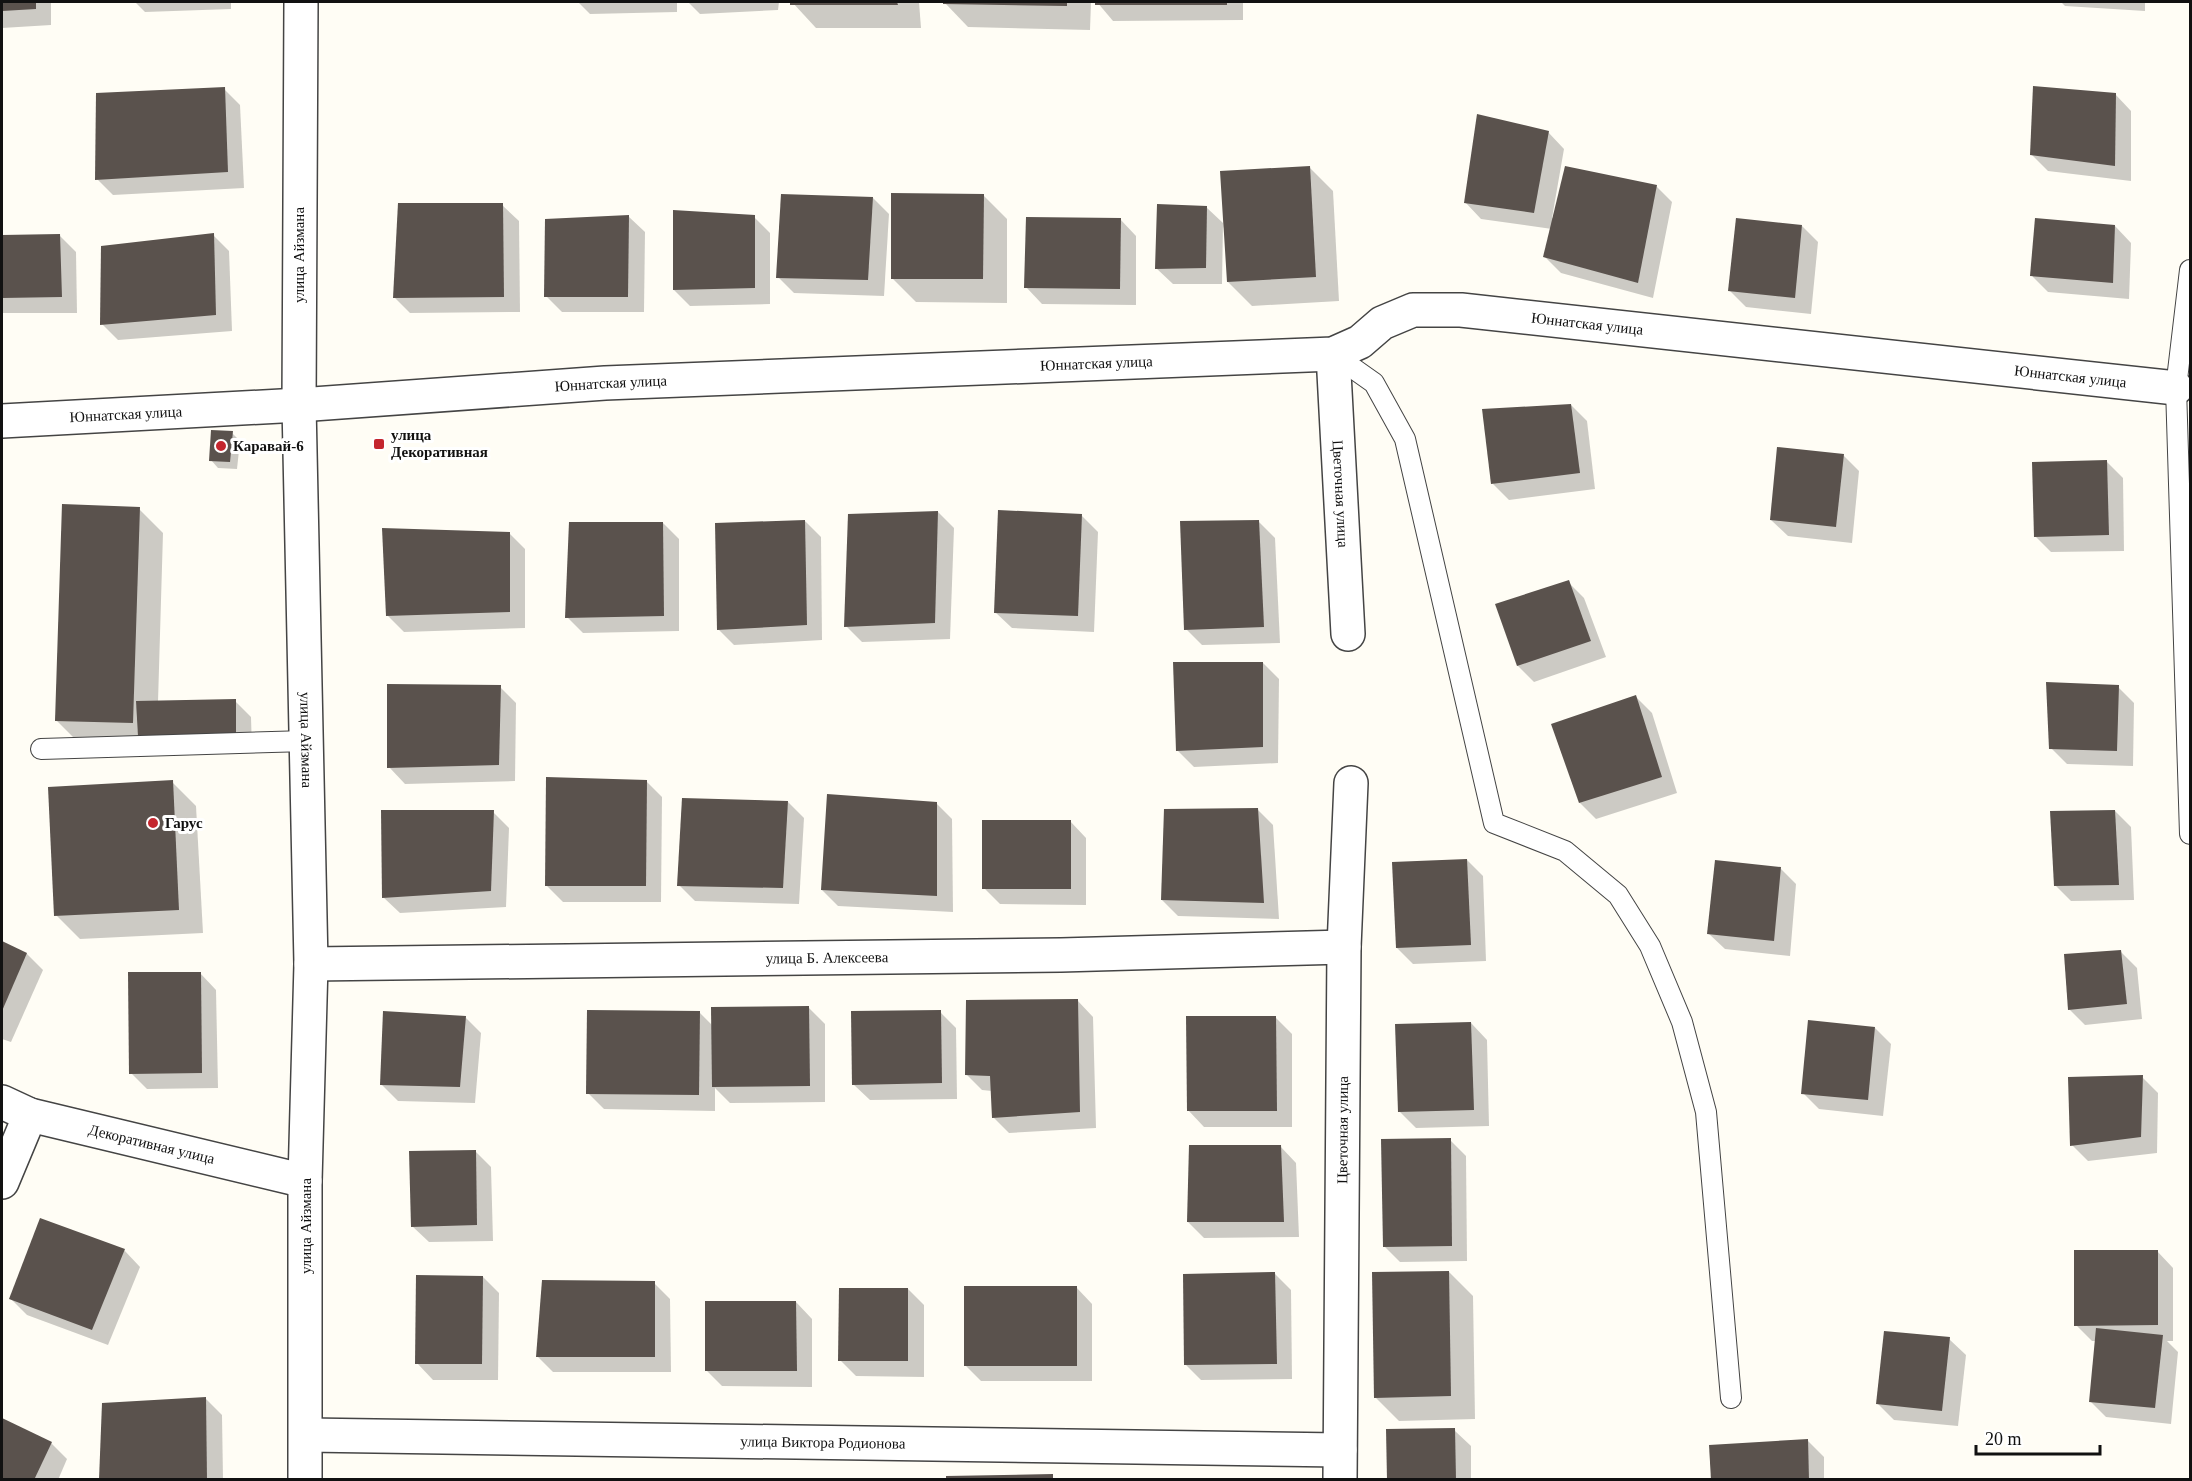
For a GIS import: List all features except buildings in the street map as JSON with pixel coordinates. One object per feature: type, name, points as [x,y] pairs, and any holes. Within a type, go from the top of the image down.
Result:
[{"type":"street","name":"улица Айзмана","points":[[301,2],[299,405],[311,964],[305,1181],[307,1435],[305,1479]]},
{"type":"street","name":"Юннатская улица","points":[[2,421],[299,405],[605,383],[1333,354],[1360,342],[1382,323],[1413,310],[1461,310],[2183,388]]},
{"type":"street","name":"Цветочная улица","points":[[1333,354],[1348,634]]},
{"type":"street","name":"Цветочная улица","points":[[1340,1465],[1344,947],[1351,783]]},
{"type":"street","name":"улица Б. Алексеева","points":[[311,964],[1049,955],[1344,947]]},
{"type":"street","name":"Декоративная улица","points":[[16,1108],[305,1181]]},
{"type":"street","points":[[2,1182],[16,1108]]},
{"type":"street","name":"улица Виктора Родионова","points":[[307,1435],[1340,1465]]},
{"type":"lane","points":[[2190,270],[2183,388],[2190,834]]},
{"type":"lane","points":[[1333,354],[1374,383],[1405,439],[1494,823],[1565,851],[1618,895],[1650,946],[1682,1022],[1706,1112],[1731,1398]]},
{"type":"lane","points":[[40,749],[307,741]]},
{"type":"place","name":"улица Декоративная","points":[[379,444]]},
{"type":"place","name":"Каравай-6","points":[[221,446]]},
{"type":"place","name":"Гарус","points":[[153,823]]}]
